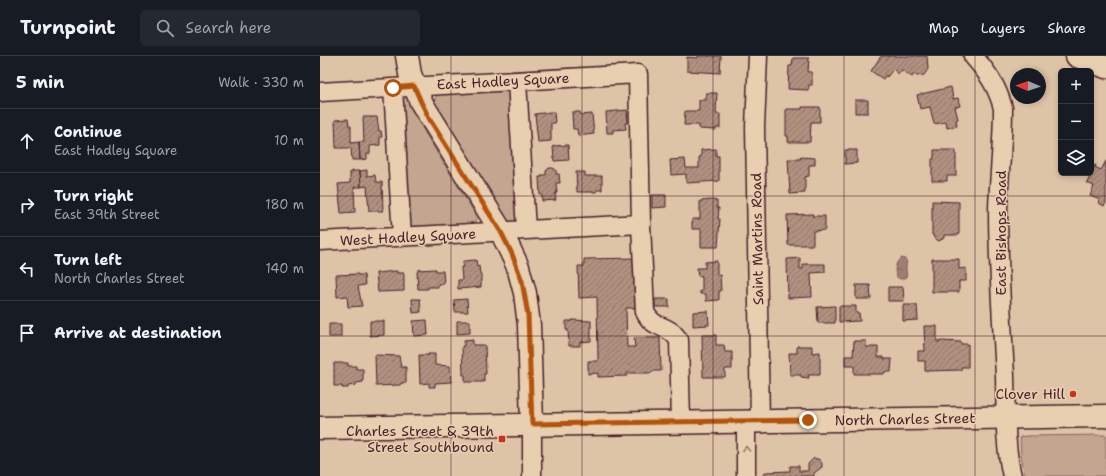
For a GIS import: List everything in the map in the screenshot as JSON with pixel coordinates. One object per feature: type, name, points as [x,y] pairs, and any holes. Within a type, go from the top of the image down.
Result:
[{"type":"main road","points":[[407,56],[414,86],[430,120],[501,232],[518,267],[525,293],[529,325],[532,424]]},
{"type":"main road","points":[[1077,56],[1106,67]]},
{"type":"main road","name":"North Charles Street","points":[[320,428],[1106,416]]},
{"type":"street","name":"Saint Martins Road","points":[[746,476],[753,421],[755,127],[758,56]]},
{"type":"street","name":"East Bishops Road","points":[[973,56],[993,81],[999,94],[1002,108],[998,228],[1008,460],[1012,476]]},
{"type":"street","name":"East Hadley Square","points":[[320,92],[638,74],[641,224]]},
{"type":"street","points":[[517,81],[526,230]]},
{"type":"street","points":[[393,88],[402,237]]},
{"type":"street","points":[[641,224],[645,312],[654,324],[672,332],[678,340],[681,422]]},
{"type":"street","name":"West Hadley Square","points":[[320,241],[641,224]]},
{"type":"street","points":[[532,424],[532,476]]},
{"type":"shaded area","points":[[510,89],[518,222],[513,223],[507,220],[435,108],[434,102],[437,95],[443,92]]},
{"type":"shaded area","points":[[404,95],[408,98],[425,133],[477,217],[474,225],[408,229],[400,97]]},
{"type":"shaded area","points":[[1106,435],[1106,476],[1025,476],[1021,455],[1020,437]]},
{"type":"water","points":[[902,258],[907,263],[906,277],[904,279],[898,278],[895,273],[897,263]]},
{"type":"building","points":[[698,56],[721,56],[720,73],[687,71],[687,57],[698,58]]},
{"type":"building","points":[[881,56],[927,56],[928,69],[924,75],[917,76],[914,74],[912,77],[902,70],[899,74],[893,69],[887,77],[886,75],[883,79],[871,71]]},
{"type":"building","points":[[793,58],[809,58],[808,72],[812,72],[812,85],[809,85],[808,90],[788,89],[789,66],[792,66]]},
{"type":"building","points":[[951,87],[953,99],[958,98],[960,106],[955,107],[958,119],[956,120],[957,126],[947,128],[946,122],[934,124],[930,107],[920,109],[917,95]]},
{"type":"building","points":[[706,93],[717,93],[716,114],[720,114],[720,128],[716,128],[716,130],[699,129],[699,125],[684,125],[685,111],[699,111],[699,100],[706,100]]},
{"type":"building","points":[[855,100],[868,100],[868,113],[855,113]]},
{"type":"building","points":[[802,107],[820,107],[820,122],[811,122],[810,142],[788,142],[788,136],[786,136],[786,109],[802,109]]},
{"type":"building","points":[[627,110],[628,123],[625,123],[626,129],[613,130],[613,133],[607,133],[606,112]]},
{"type":"building","points":[[554,112],[555,123],[551,123],[551,141],[538,142],[535,114]]},
{"type":"building","points":[[572,112],[580,112],[581,115],[592,114],[594,134],[578,136],[577,129],[573,129]]},
{"type":"building","points":[[363,117],[377,117],[379,131],[381,131],[382,137],[380,137],[380,145],[370,146],[370,154],[367,154],[367,159],[360,160],[359,142],[364,142]]},
{"type":"building","points":[[348,119],[349,126],[351,126],[351,143],[359,142],[360,160],[352,160],[351,148],[336,148],[335,120]]},
{"type":"building","points":[[568,145],[569,160],[554,161],[553,146]]},
{"type":"building","points":[[716,149],[716,156],[719,156],[719,181],[686,183],[686,174],[671,175],[670,160],[685,159],[686,168],[699,168],[699,157],[701,157],[701,150]]},
{"type":"building","points":[[845,150],[857,150],[857,163],[845,164]]},
{"type":"building","points":[[934,150],[956,150],[956,176],[947,176],[947,181],[932,181],[932,159],[934,159]]},
{"type":"building","points":[[800,157],[815,158],[815,165],[809,165],[809,176],[805,177],[805,193],[790,194],[788,159],[801,159]]},
{"type":"building","points":[[1106,161],[1106,203],[1104,206],[1099,203],[1100,200],[1090,196],[1094,186],[1087,183],[1090,176],[1094,176],[1095,165],[1095,167],[1101,170]]},
{"type":"building","points":[[549,168],[553,168],[556,170],[556,174],[559,174],[560,183],[556,183],[556,200],[542,201],[542,195],[540,195],[539,177],[546,175],[546,171]]},
{"type":"building","points":[[367,170],[367,176],[375,175],[376,182],[382,182],[383,211],[369,211],[367,186],[361,187],[360,171]]},
{"type":"building","points":[[360,171],[361,187],[354,187],[355,212],[341,213],[338,184],[350,183],[350,172]]},
{"type":"building","points":[[576,172],[585,172],[585,176],[602,176],[602,190],[597,190],[596,192],[577,192]]},
{"type":"building","points":[[652,195],[666,195],[666,207],[652,208]]},
{"type":"building","points":[[700,201],[717,201],[717,208],[719,208],[718,219],[720,219],[718,247],[701,247],[701,229],[692,229],[692,219],[700,219]]},
{"type":"building","points":[[932,201],[959,202],[959,235],[944,235],[944,238],[939,241],[934,238],[932,235]]},
{"type":"building","points":[[813,214],[812,216],[825,216],[825,230],[813,231],[813,245],[788,245],[787,215]]},
{"type":"building","points":[[637,258],[638,308],[626,308],[627,347],[635,347],[634,338],[660,338],[661,371],[652,371],[652,373],[627,373],[627,376],[598,377],[598,373],[588,374],[588,361],[598,361],[597,297],[579,298],[578,266],[584,266],[584,259]]},
{"type":"building","points":[[800,258],[800,269],[803,269],[803,264],[825,264],[825,272],[811,273],[812,297],[788,298],[787,259]]},
{"type":"building","points":[[932,259],[959,259],[959,269],[966,268],[966,281],[959,281],[959,292],[932,292]]},
{"type":"building","points":[[476,260],[477,267],[479,266],[481,274],[481,287],[458,289],[458,280],[462,280],[461,267],[463,267],[463,261]]},
{"type":"building","points":[[717,261],[717,275],[720,275],[721,291],[719,291],[719,300],[706,301],[706,294],[700,294],[700,291],[702,291],[702,276],[698,276],[697,268],[705,268],[705,262]]},
{"type":"building","points":[[436,269],[436,271],[443,271],[444,284],[438,284],[438,287],[428,287],[428,289],[418,289],[418,270]]},
{"type":"building","points":[[397,271],[397,273],[404,273],[404,291],[378,292],[376,273]]},
{"type":"building","points":[[336,275],[364,275],[365,285],[358,286],[362,306],[348,307],[347,296],[337,297]]},
{"type":"building","points":[[856,285],[870,285],[871,299],[856,299]]},
{"type":"building","points":[[888,287],[903,287],[904,301],[888,301]]},
{"type":"building","points":[[412,299],[420,299],[421,312],[413,313]]},
{"type":"building","points":[[467,299],[468,312],[455,312],[454,300]]},
{"type":"building","points":[[655,299],[669,299],[669,307],[655,307]]},
{"type":"building","points":[[903,305],[917,305],[918,320],[903,321]]},
{"type":"building","points":[[835,306],[835,323],[818,323],[817,307]]},
{"type":"building","points":[[839,306],[856,306],[856,313],[859,313],[860,321],[839,322]]},
{"type":"building","points":[[708,311],[709,325],[693,326],[693,312]]},
{"type":"building","points":[[427,320],[428,335],[414,336],[413,321]]},
{"type":"building","points":[[370,321],[384,321],[384,335],[370,336]]},
{"type":"building","points":[[457,321],[470,321],[470,333],[457,334]]},
{"type":"building","points":[[566,321],[591,321],[591,341],[580,342],[580,346],[569,346]]},
{"type":"building","points":[[329,324],[341,324],[341,337],[329,337]]},
{"type":"building","points":[[924,326],[937,326],[937,342],[961,342],[961,344],[968,344],[968,367],[961,367],[961,370],[925,371],[925,361],[918,361],[918,351],[925,351]]},
{"type":"building","points":[[702,335],[716,335],[716,345],[724,345],[725,352],[732,352],[732,369],[725,369],[725,377],[703,377]]},
{"type":"building","points":[[473,340],[473,345],[485,345],[486,374],[484,374],[484,382],[465,382],[465,375],[463,375],[462,346],[464,346],[464,341]]},
{"type":"building","points":[[854,341],[866,341],[866,347],[878,347],[878,357],[892,359],[891,372],[884,372],[884,374],[854,374],[854,366],[845,366],[845,356],[853,356]]},
{"type":"building","points":[[797,346],[812,346],[812,353],[820,352],[820,375],[808,375],[809,378],[801,377],[801,375],[790,375],[789,353],[797,353]]},
{"type":"building","points":[[428,354],[435,354],[435,365],[450,366],[451,382],[435,383],[435,387],[429,387],[429,383],[420,384],[419,355],[429,355]]},
{"type":"building","points":[[375,355],[399,356],[401,367],[406,367],[406,383],[401,383],[400,385],[376,386]]},
{"type":"building","points":[[334,363],[348,363],[348,366],[356,366],[356,369],[363,369],[363,382],[348,386],[348,388],[334,386]]},
{"type":"building","points":[[814,458],[820,460],[822,467],[814,473],[814,476],[762,476],[766,472],[790,471],[790,466],[799,466],[799,471],[808,471],[808,464]]},
{"type":"place","name":"Clover Hill","points":[[1073,394]]},
{"type":"place","name":"Charles Street & 39th Street Southbound","points":[[502,439]]},
{"type":"route","points":[[393,88],[414,86],[430,120],[501,232],[518,267],[525,293],[528,315],[532,424],[808,420]]}]
